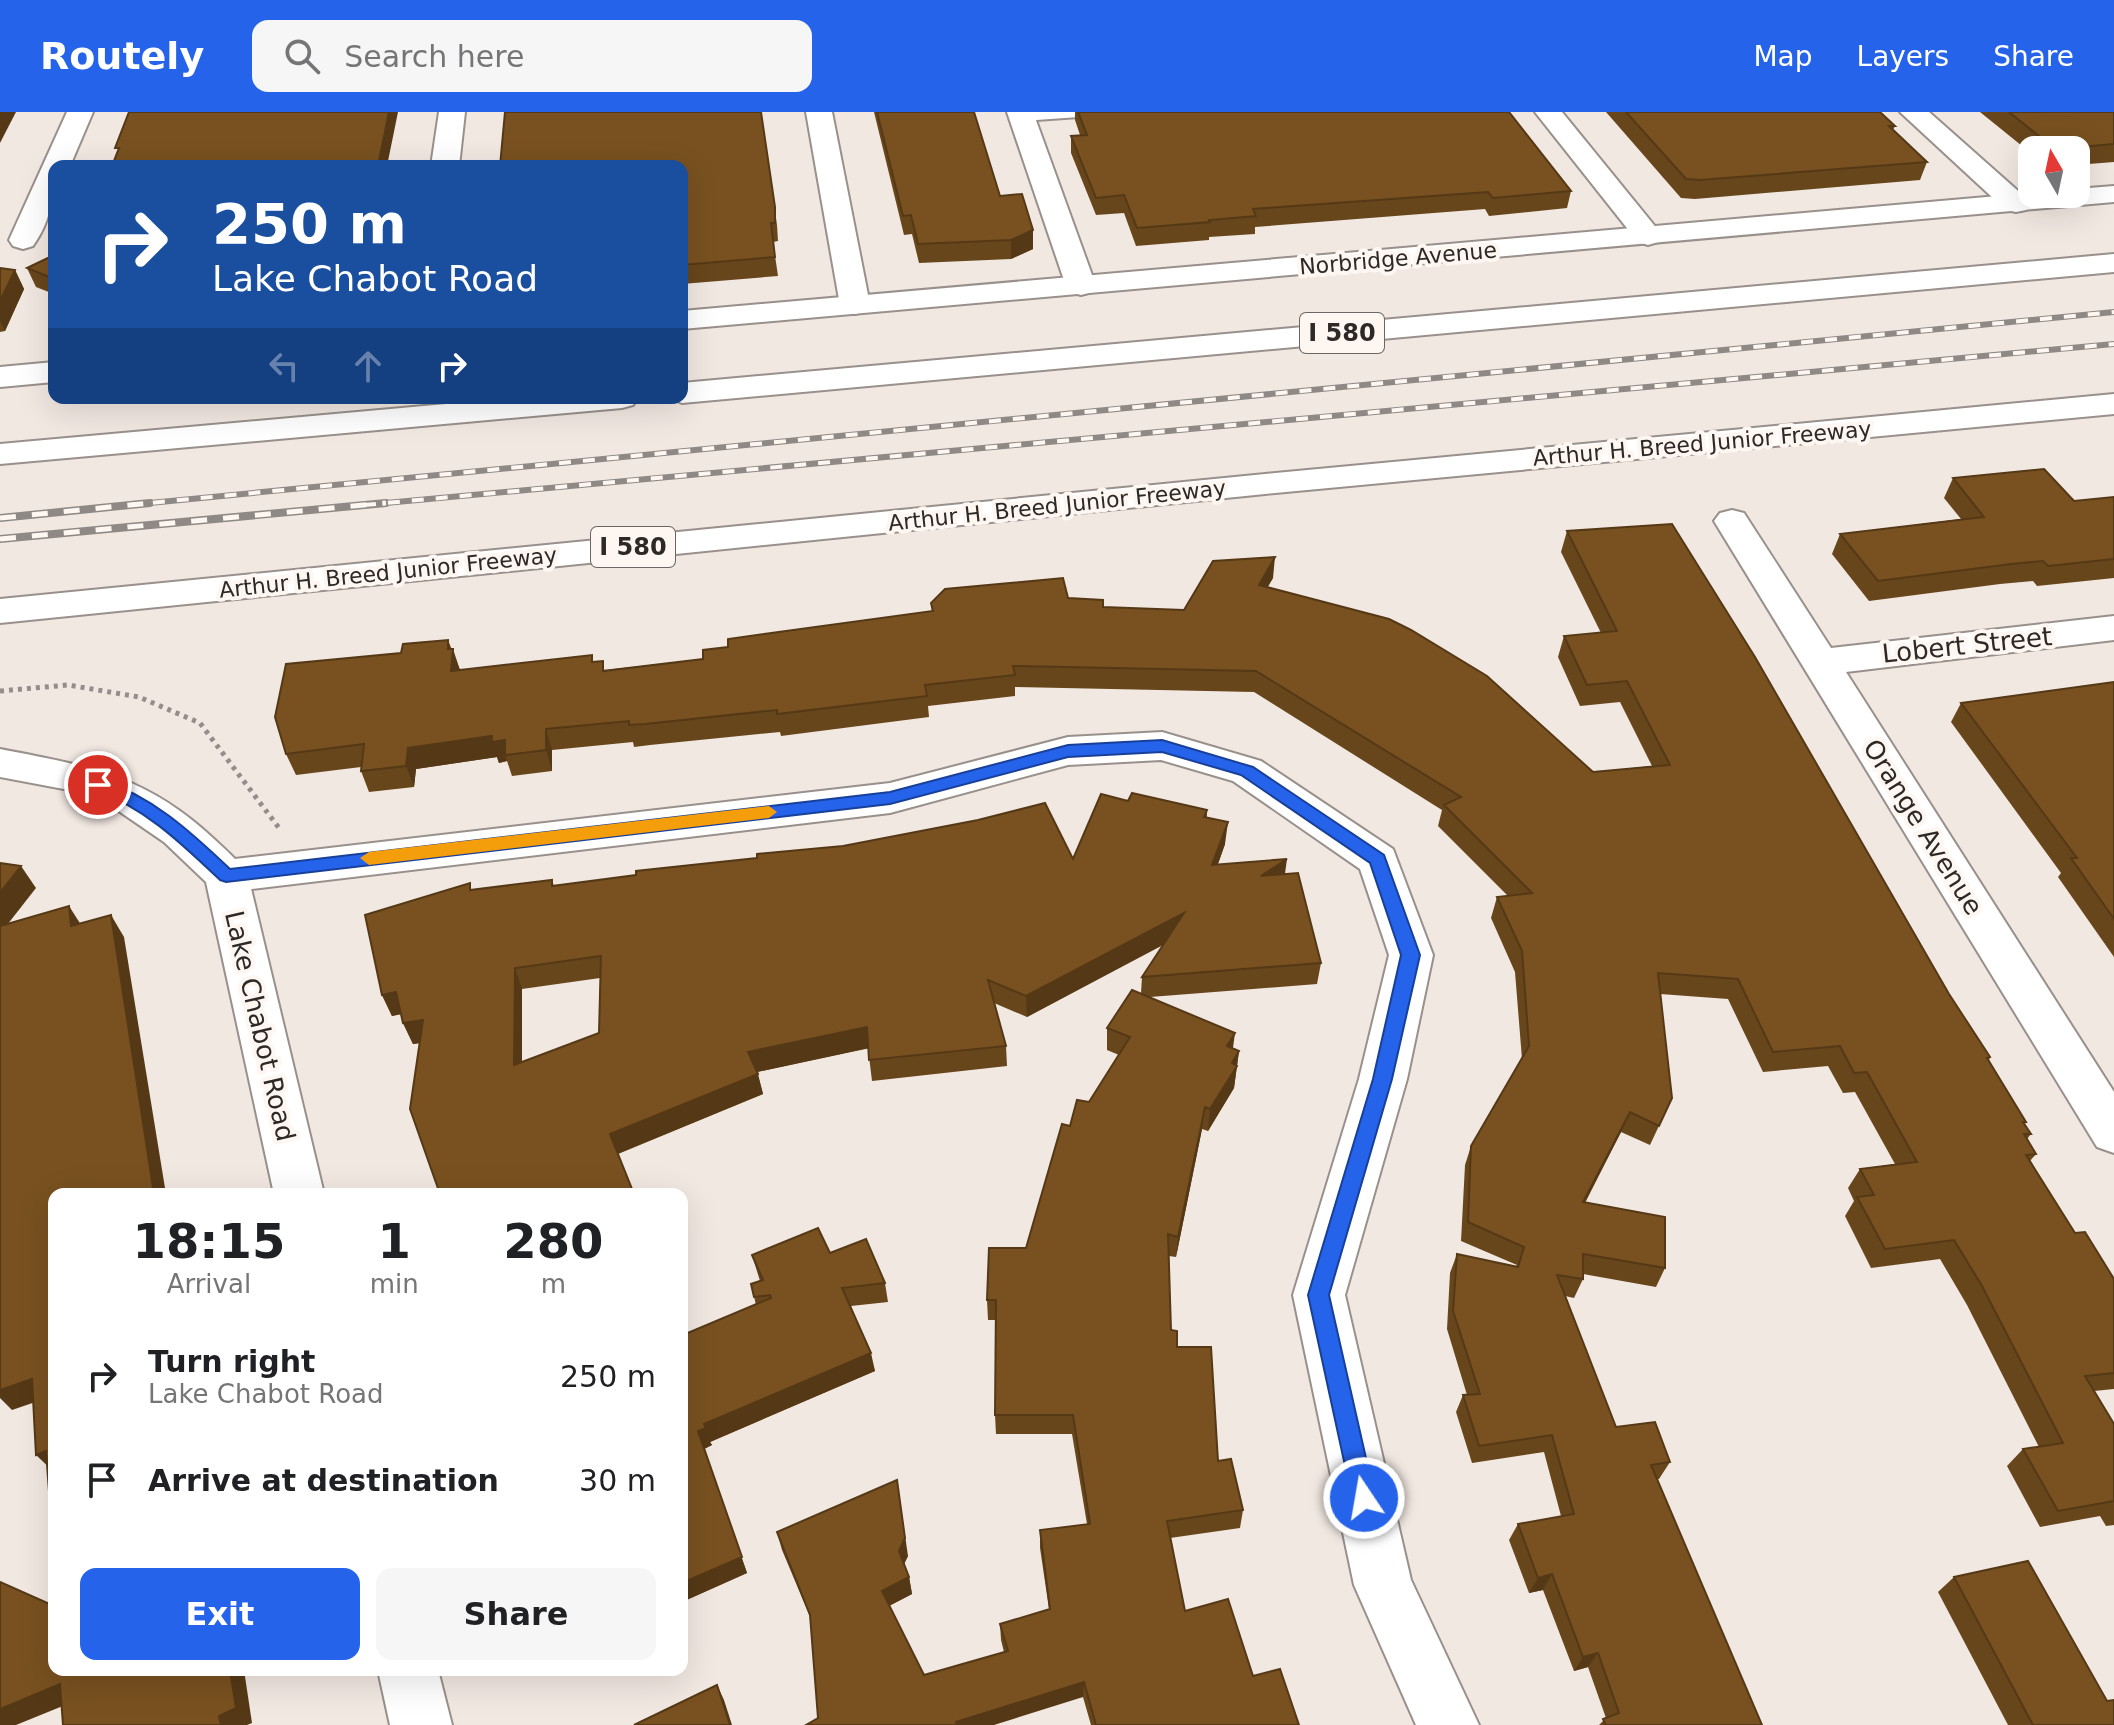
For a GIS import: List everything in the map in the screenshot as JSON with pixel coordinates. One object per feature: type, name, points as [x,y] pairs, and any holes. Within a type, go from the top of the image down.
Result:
[{"type":"main road","points":[[59,160],[80,112]]},
{"type":"main road","points":[[446,160],[452,112]]},
{"type":"main road","points":[[819,112],[855,305]]},
{"type":"main road","points":[[1548,112],[1648,236]]},
{"type":"main road","points":[[1913,112],[2016,204]]},
{"type":"main road","points":[[1021,114],[1081,286]]},
{"type":"main road","points":[[23,240],[48,184]]},
{"type":"main road","name":"Norbridge Avenue","points":[[688,319],[2114,194]]},
{"type":"main road","points":[[2002,273],[2114,256]]},
{"type":"main road","name":"I 580","points":[[688,392],[2114,263]]},
{"type":"main road","points":[[0,377],[48,373]]},
{"type":"main road","points":[[0,454],[555,404]]},
{"type":"main road","name":"Arthur H. Breed Junior Freeway","points":[[0,611],[1265,484],[2114,404]]},
{"type":"main road","name":"Orange Avenue","points":[[1732,521],[1820,662],[2098,1078],[2114,1133]]},
{"type":"main road","name":"Lobert Street","points":[[1820,662],[2114,628]]},
{"type":"main road","points":[[226,876],[890,798],[1068,751],[1162,746],[1247,771],[1378,860],[1411,955],[1383,1079],[1319,1295],[1383,1585],[1448,1725]]},
{"type":"main road","name":"Lake Chabot Road","points":[[0,763],[73,777],[122,793],[179,831],[226,876],[298,1188]]},
{"type":"main road","points":[[409,1676],[421,1725]]},
{"type":"lane","points":[[1021,114],[1079,112]]},
{"type":"path","points":[[0,691],[68,685],[139,697],[200,723],[278,824],[291,867]]},
{"type":"building","points":[[129,112],[389,112],[379,160],[114,160],[119,148],[115,148]]},
{"type":"building","points":[[505,112],[761,112],[775,207],[775,223],[771,223],[775,257],[688,264],[688,160],[501,160]]},
{"type":"building","points":[[877,112],[974,112],[1000,196],[1022,194],[1033,230],[1011,240],[918,244],[911,215],[903,216]]},
{"type":"building","points":[[1078,112],[1509,112],[1571,191],[1493,198],[1488,192],[1253,209],[1256,216],[1137,228],[1124,195],[1096,198],[1071,136],[1087,135]]},
{"type":"building","points":[[1626,112],[1880,112],[1895,126],[1889,126],[1927,162],[1686,179]]},
{"type":"building","points":[[2009,112],[2114,112],[2114,144],[2090,146],[2090,136],[2039,136]]},
{"type":"building","points":[[48,258],[48,277],[27,268]]},
{"type":"building","points":[[0,268],[15,270],[0,301]]},
{"type":"building","points":[[2044,469],[2074,501],[2114,497],[2114,559],[2048,566],[2043,561],[1878,581],[1840,534],[1984,517],[1953,478]]},
{"type":"building","points":[[1672,524],[1755,657],[1949,994],[1990,1057],[1987,1058],[2031,1134],[2024,1134],[2036,1154],[2026,1155],[2075,1233],[2085,1232],[2114,1279],[2114,1373],[2085,1376],[2114,1424],[2114,1501],[2058,1511],[2023,1449],[2063,1443],[1982,1286],[1954,1240],[1885,1249],[1857,1197],[1874,1195],[1860,1169],[1917,1162],[1867,1072],[1854,1073],[1840,1046],[1773,1052],[1738,979],[1658,973],[1672,1098],[1659,1126],[1630,1112],[1583,1202],[1665,1217],[1665,1268],[1583,1254],[1583,1279],[1557,1275],[1616,1427],[1655,1422],[1670,1462],[1651,1465],[1762,1725],[1606,1725],[1603,1719],[1619,1713],[1598,1653],[1583,1657],[1552,1574],[1538,1578],[1518,1524],[1574,1514],[1552,1435],[1479,1446],[1463,1395],[1480,1394],[1453,1311],[1457,1254],[1518,1267],[1524,1247],[1468,1222],[1471,1146],[1529,1046],[1522,951],[1497,897],[1532,893],[1444,805],[1461,797],[1256,671],[1013,666],[1015,675],[925,685],[927,696],[777,714],[777,710],[645,724],[629,725],[629,721],[546,729],[546,750],[505,755],[505,740],[492,742],[492,736],[408,748],[406,766],[361,771],[364,744],[286,754],[275,717],[286,664],[401,653],[403,644],[448,640],[448,649],[453,649],[451,671],[592,655],[592,662],[603,661],[603,671],[703,659],[703,650],[728,647],[728,639],[933,611],[931,603],[945,589],[1063,578],[1068,598],[1103,600],[1103,607],[1184,610],[1213,561],[1275,557],[1259,585],[1389,619],[1411,630],[1487,676],[1593,772],[1670,765],[1627,681],[1587,685],[1564,636],[1617,631],[1567,531]]},
{"type":"building","points":[[2114,682],[2114,919],[2071,858],[2077,858],[1961,703]]},
{"type":"building","points":[[1132,793],[1207,810],[1204,817],[1228,822],[1212,865],[1287,859],[1261,876],[1298,873],[1321,963],[1142,977],[1184,913],[1026,996],[988,980],[1006,1046],[869,1060],[867,1027],[748,1052],[758,1074],[610,1134],[632,1188],[438,1188],[410,1109],[423,1020],[403,1023],[396,992],[382,995],[365,915],[470,883],[470,890],[552,880],[552,886],[636,875],[636,871],[757,858],[757,854],[843,846],[978,820],[1045,803],[1073,859],[1101,794],[1128,801]],"holes":[[[601,956],[599,1033],[514,1065],[515,968]]]},
{"type":"building","points":[[0,863],[21,866],[0,893]]},
{"type":"building","points":[[69,906],[71,926],[111,915],[153,1188],[48,1188],[48,1478],[46,1451],[36,1455],[32,1379],[0,1390],[0,926]]},
{"type":"building","points":[[1132,990],[1235,1033],[1227,1046],[1239,1051],[1232,1063],[1237,1066],[1210,1109],[1205,1107],[1178,1237],[1168,1234],[1171,1330],[1177,1331],[1177,1347],[1211,1347],[1218,1461],[1231,1459],[1243,1510],[1167,1521],[1185,1611],[1228,1599],[1253,1676],[1280,1669],[1299,1725],[1096,1725],[1084,1682],[956,1722],[957,1725],[806,1725],[818,1718],[810,1615],[777,1532],[897,1480],[905,1538],[899,1551],[909,1577],[882,1591],[924,1675],[1008,1651],[1000,1624],[1050,1609],[1040,1530],[1090,1524],[1073,1415],[995,1415],[996,1300],[987,1300],[989,1248],[1026,1248],[1062,1124],[1070,1126],[1077,1100],[1089,1102],[1130,1037],[1107,1028]]},
{"type":"building","points":[[818,1228],[830,1253],[866,1239],[885,1283],[842,1288],[871,1353],[704,1424],[706,1428],[698,1431],[742,1557],[688,1580],[688,1333],[771,1298],[770,1295],[754,1297],[751,1284],[763,1280],[752,1255]]},
{"type":"building","points":[[2028,1561],[2107,1701],[2114,1700],[2114,1725],[2033,1725],[1954,1577]]},
{"type":"building","points":[[0,1582],[48,1603],[48,1676],[231,1676],[236,1708],[219,1716],[221,1725],[63,1725],[60,1684],[0,1709]]},
{"type":"building","points":[[717,1685],[730,1725],[634,1725]]},
{"type":"railway","points":[[129,505],[2114,312]]},
{"type":"railway","points":[[364,505],[2114,344]]},
{"type":"railway","points":[[0,518],[150,503]]},
{"type":"railway","points":[[0,539],[386,503]]},
{"type":"slow traffic","points":[[369,858],[769,812]]},
{"type":"route","points":[[98,785],[122,793],[179,831],[226,876],[890,798],[1068,751],[1162,746],[1247,771],[1378,860],[1411,955],[1383,1079],[1319,1295],[1364,1498]]}]
